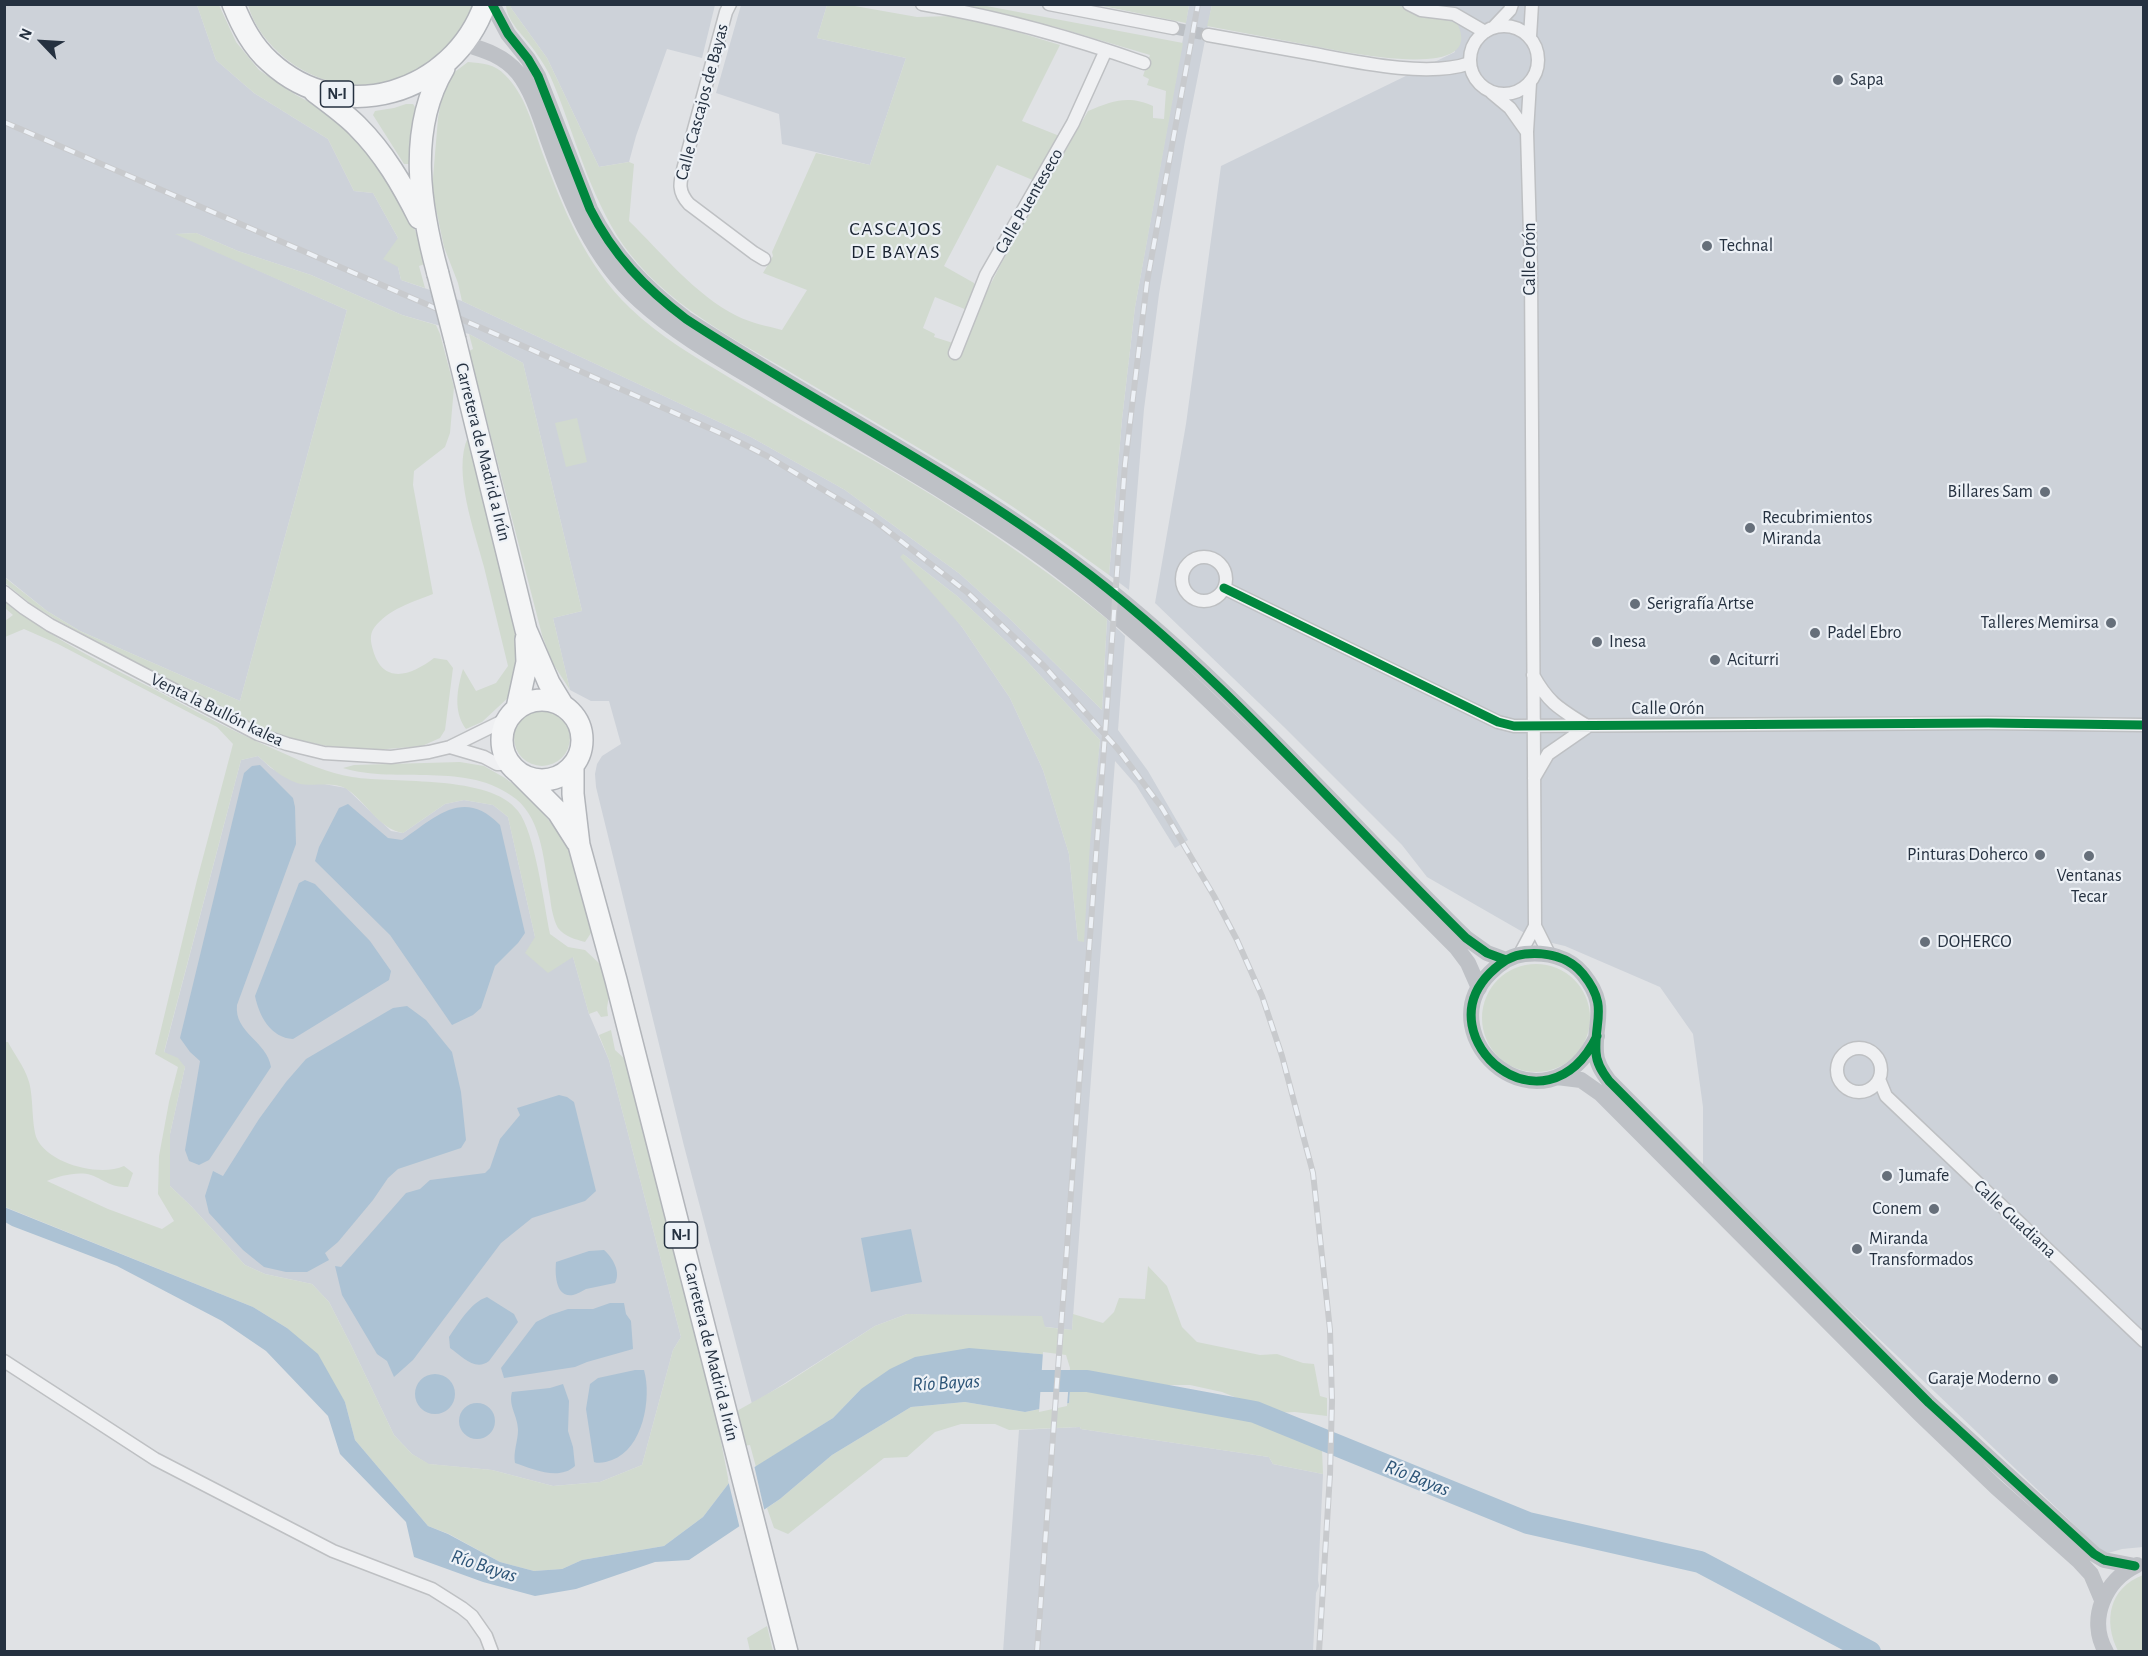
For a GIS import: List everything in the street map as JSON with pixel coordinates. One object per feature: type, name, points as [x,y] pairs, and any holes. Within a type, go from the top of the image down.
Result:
[{"type":"highway","name":"N-I","points":[[233,4],[253,44],[269,62],[288,76],[309,87],[356,125],[387,161],[407,193],[427,234]]},
{"type":"highway","name":"N-I","points":[[309,87],[341,95],[357,96],[381,95],[405,88],[426,78],[446,64],[465,44],[479,21],[485,4]]},
{"type":"highway","name":"N-I","points":[[427,234],[420,160],[433,86],[446,64]]},
{"type":"highway","name":"Carretera de Madrid a Irún","points":[[427,234],[526,630]]},
{"type":"highway","name":"N-I","points":[[526,630],[549,683],[563,706]]},
{"type":"highway","name":"N-I","points":[[513,713],[527,662],[526,630]]},
{"type":"highway","points":[[532,701],[556,702],[563,706],[574,716],[580,729],[580,751],[573,765],[561,775],[546,779],[531,778],[514,767],[503,749],[503,733],[513,713],[532,701]]},
{"type":"highway","name":"N-I","points":[[573,765],[573,794],[579,844]]},
{"type":"highway","name":"N-I","points":[[514,767],[558,812],[579,844]]},
{"type":"highway","name":"Carretera de Madrid a Irún","points":[[579,844],[616,980],[787,1652]]},
{"type":"street","points":[[492,4],[508,34],[538,76],[600,228],[623,262],[642,283],[667,305],[708,333],[982,500],[1090,576],[1144,620],[1197,668],[1466,938],[1487,953],[1513,957],[1549,954],[1574,965],[1591,985],[1599,1010],[1597,1060],[1609,1081],[1929,1404],[2094,1554],[2104,1560],[2139,1564]]},
{"type":"street","points":[[922,4],[1007,21],[1144,63]]},
{"type":"street","points":[[1048,4],[1173,28]]},
{"type":"street","points":[[1410,4],[1420,10],[1454,14],[1489,30],[1506,26],[1519,29],[1530,36],[1537,47],[1539,60],[1537,72],[1530,83],[1518,92],[1504,95],[1490,92]]},
{"type":"street","points":[[1512,4],[1510,10],[1473,45],[1470,63],[1473,75],[1480,84],[1510,108],[1527,132]]},
{"type":"street","points":[[1530,36],[1532,4]]},
{"type":"street","name":"Calle Cascajos de Bayas","points":[[727,7],[679,189],[689,204],[754,254],[764,259]]},
{"type":"street","points":[[1208,35],[1368,64],[1403,68],[1443,68],[1470,63]]},
{"type":"street","points":[[465,44],[498,55],[521,78],[534,103],[581,223],[605,263],[636,298],[700,346],[1010,535],[1102,603],[1221,711],[1456,947],[1468,963],[1479,988]]},
{"type":"street","name":"Calle Puenteseco","points":[[955,353],[986,275],[1073,123],[1106,50]]},
{"type":"street","name":"Calle Orón","points":[[1530,83],[1527,132],[1531,269],[1535,926],[1549,954]]},
{"type":"street","name":"Calle Orón","points":[[1224,588],[1498,722],[1514,726],[1988,723],[2144,725]]},
{"type":"street","name":"Venta la Bullón kalea","points":[[4,592],[51,625],[244,727],[286,744],[324,753],[391,757],[450,747]]},
{"type":"street","name":"Calle Orón","points":[[1533,673],[1548,700],[1560,710],[1588,726]]},
{"type":"street","points":[[450,747],[513,713]]},
{"type":"street","points":[[1533,779],[1548,754],[1588,726]]},
{"type":"street","points":[[450,747],[484,757],[497,764],[514,767]]},
{"type":"street","name":"Calle Orón","points":[[1513,957],[1535,926]]},
{"type":"street","points":[[1513,957],[1486,977],[1479,988],[1472,1012],[1476,1039],[1488,1059],[1508,1074],[1520,1079],[1532,1081],[1556,1077],[1581,1080],[1601,1094],[1920,1414],[1996,1487],[2079,1561],[2091,1574],[2102,1600]]},
{"type":"street","points":[[1556,1077],[1574,1068],[1588,1053],[1597,1036]]},
{"type":"street","points":[[1857,1047],[1872,1051],[1881,1064],[1879,1079],[1867,1091],[1853,1092],[1842,1085],[1838,1079],[1837,1065],[1843,1053],[1857,1047]]},
{"type":"street","name":"Calle Guadiana","points":[[1879,1079],[1886,1096],[2144,1341]]},
{"type":"street","name":"Calle Guadiana","points":[[1867,1091],[1886,1096]]},
{"type":"street","points":[[4,1361],[155,1459],[333,1551],[432,1589],[472,1616],[486,1636],[492,1652]]},
{"type":"street","points":[[2106,1652],[2099,1634],[2098,1621],[2102,1600],[2109,1587],[2120,1575],[2139,1564]]},
{"type":"shaded area","points":[[4,5],[197,5],[216,60],[254,93],[328,139],[354,191],[373,193],[398,238],[398,267],[401,280],[462,301],[751,437],[845,490],[960,574],[1011,620],[1102,710],[1107,619],[1125,636],[1118,730],[1148,771],[1188,840],[1175,848],[1136,785],[1115,761],[1072,1330],[953,1316],[907,1314],[875,1326],[752,1404],[684,1146],[596,787],[597,764],[602,756],[621,744],[609,701],[591,701],[570,690],[553,618],[582,611],[523,363],[469,334],[402,315],[311,275],[238,251],[196,233],[177,234],[347,310],[240,701],[80,631],[47,611],[5,577]],"holes":[[[903,554],[957,596],[1024,658],[1100,740],[1078,941],[1069,854],[1043,770],[1010,698],[962,627]]]},
{"type":"shaded area","points":[[197,5],[219,5],[236,42],[259,70],[296,95],[328,112],[358,139],[401,195],[418,238],[425,264],[419,266],[425,288],[401,280],[398,267],[383,259],[398,238],[373,193],[354,191],[328,139],[254,93],[216,60]]},
{"type":"shaded area","points":[[248,5],[473,5],[467,21],[448,47],[428,64],[406,76],[382,83],[358,85],[333,82],[309,73],[286,59],[263,35]]},
{"type":"shaded area","points":[[506,5],[511,5],[547,58],[599,167],[629,162],[634,164],[629,221],[707,297],[742,318],[782,330],[807,290],[763,273],[773,256],[772,252],[816,153],[870,165],[906,58],[817,38],[827,5],[849,5],[917,17],[951,16],[1001,27],[1060,45],[1022,121],[1062,137],[1035,181],[997,165],[944,266],[974,283],[975,289],[967,310],[935,297],[923,328],[935,334],[934,337],[953,343],[961,354],[984,297],[1001,264],[1088,111],[1113,102],[1128,100],[1153,106],[1153,118],[1164,119],[1166,91],[1147,85],[1149,79],[1143,76],[1150,55],[1056,27],[949,5],[981,5],[1183,43],[1135,307],[1122,419],[1109,575],[972,481],[715,327],[669,294],[648,275],[630,254],[605,215],[586,172],[550,76],[537,54],[509,17]]},
{"type":"shaded area","points":[[511,5],[715,5],[702,58],[667,49],[629,162],[599,167],[547,58]]},
{"type":"shaded area","points":[[741,5],[827,5],[817,38],[906,58],[870,165],[782,144],[779,114],[716,93]]},
{"type":"shaded area","points":[[1098,5],[1189,5],[1186,23]]},
{"type":"shaded area","points":[[1189,5],[1212,5],[1185,141],[1159,294],[1144,409],[1129,590],[1109,575],[1122,419],[1135,307]]},
{"type":"shaded area","points":[[1212,5],[1403,5],[1421,17],[1457,23],[1461,42],[1450,54],[1429,59],[1371,56],[1207,26]]},
{"type":"shaded area","points":[[1403,5],[2143,5],[2143,1547],[2122,1549],[2105,1554],[1703,1171],[1703,1107],[1693,1034],[1660,987],[1565,946],[1535,939],[1427,877],[1402,845],[1155,603],[1186,424],[1221,166],[1455,52],[1441,19],[1421,17]]},
{"type":"shaded area","points":[[468,62],[497,68],[518,91],[528,111],[558,194],[577,235],[600,273],[641,318],[665,337],[704,362],[963,514],[1051,575],[1107,619],[1102,710],[1011,620],[960,574],[845,490],[751,437],[462,301],[458,283],[444,247],[432,190],[438,118],[444,86],[452,74]]},
{"type":"shaded area","points":[[413,104],[415,107],[412,164],[404,164],[373,115],[375,111]]},
{"type":"shaded area","points":[[196,233],[238,251],[311,275],[402,315],[436,325],[454,387],[450,433],[445,447],[414,471],[413,485],[433,594],[386,616],[374,628],[371,639],[378,661],[384,669],[391,673],[399,674],[417,669],[434,658],[447,660],[453,668],[445,730],[440,738],[422,746],[375,750],[332,747],[288,738],[250,723],[55,619],[31,604],[5,583],[4,577],[47,611],[80,631],[240,701],[347,310],[175,234]]},
{"type":"shaded area","points":[[469,334],[523,363],[582,611],[553,618],[570,690],[552,662],[542,635],[469,351],[473,349]]},
{"type":"shaded area","points":[[577,418],[587,462],[566,467],[555,423]]},
{"type":"shaded area","points":[[468,437],[520,649],[511,695],[482,722],[466,729],[458,708],[459,684],[463,669],[476,691],[496,683],[508,666],[467,502],[462,467]]},
{"type":"shaded area","points":[[903,554],[957,596],[1024,658],[1100,740],[1084,942],[1078,941],[1069,854],[1043,770],[1010,698],[962,627],[900,557]]},
{"type":"shaded area","points":[[5,600],[42,628],[82,652],[224,726],[308,764],[352,777],[465,786],[505,799],[518,811],[524,821],[534,852],[550,934],[568,947],[585,950],[602,966],[609,995],[608,1016],[601,1017],[597,1011],[589,1014],[573,957],[548,973],[525,953],[535,937],[508,817],[493,805],[464,800],[445,804],[403,833],[395,831],[380,821],[355,795],[342,787],[309,785],[291,781],[258,756],[241,760],[164,1052],[178,1058],[185,1067],[170,1134],[170,1186],[245,1265],[265,1274],[312,1284],[329,1302],[394,1435],[412,1454],[429,1464],[492,1470],[553,1486],[600,1482],[642,1465],[673,1350],[681,1337],[609,1060],[599,1035],[611,1030],[615,1050],[625,1059],[717,1421],[729,1483],[703,1517],[664,1546],[582,1560],[562,1569],[534,1571],[500,1562],[449,1534],[428,1526],[355,1440],[345,1402],[287,1328],[253,1307],[5,1207],[4,1042],[8,1042],[28,1079],[35,1133],[43,1148],[63,1161],[76,1166],[102,1170],[124,1166],[133,1173],[128,1187],[112,1185],[86,1174],[57,1177],[47,1181],[108,1209],[162,1229],[174,1221],[158,1194],[159,1156],[178,1067],[155,1054],[233,744],[217,727],[58,644],[24,629],[5,637],[5,621],[13,615],[5,608]]},
{"type":"shaded area","points":[[536,710],[548,710],[562,718],[570,732],[568,749],[562,758],[548,766],[536,766],[519,754],[514,744],[514,732],[526,715]]},
{"type":"shaded area","points":[[258,756],[271,768],[298,783],[346,788],[391,831],[403,833],[445,804],[464,800],[493,805],[508,817],[535,937],[573,957],[589,1014],[609,1060],[681,1337],[673,1350],[642,1465],[600,1482],[553,1486],[492,1470],[428,1464],[412,1454],[394,1435],[329,1302],[312,1284],[265,1274],[245,1265],[170,1186],[170,1134],[185,1067],[164,1053],[241,760]]},
{"type":"shaded area","points":[[460,762],[484,766],[529,796],[568,846],[593,930],[585,942],[567,936],[556,924],[537,831],[525,808],[516,799],[497,787],[476,780],[432,775],[386,775],[343,768],[354,765]]},
{"type":"shaded area","points":[[1536,964],[1557,968],[1574,980],[1586,997],[1590,1018],[1586,1039],[1574,1056],[1557,1068],[1536,1072],[1515,1068],[1498,1056],[1486,1039],[1482,1018],[1486,997],[1498,980],[1515,968]]},
{"type":"shaded area","points":[[1148,1266],[1167,1286],[1182,1327],[1197,1342],[1260,1355],[1277,1354],[1303,1363],[1314,1364],[1320,1396],[1327,1398],[1327,1416],[1295,1412],[1275,1413],[1222,1392],[1190,1385],[1169,1385],[1170,1396],[1261,1421],[1322,1449],[1323,1474],[1273,1464],[1269,1457],[1081,1429],[1080,1427],[1009,1430],[995,1424],[961,1424],[935,1432],[907,1457],[884,1458],[788,1534],[774,1528],[767,1508],[832,1455],[911,1407],[965,1402],[1025,1412],[1069,1403],[1070,1390],[1063,1356],[1015,1352],[861,1389],[833,1418],[756,1467],[750,1445],[744,1446],[735,1412],[785,1384],[875,1326],[907,1314],[1042,1316],[1045,1327],[1072,1330],[1073,1314],[1103,1323],[1114,1312],[1119,1298],[1145,1299]]},
{"type":"shaded area","points":[[1080,1427],[1081,1429],[1269,1457],[1273,1464],[1323,1474],[1319,1586],[1316,1593],[1313,1651],[1003,1652],[1019,1430]]},
{"type":"shaded area","points":[[2143,1575],[2143,1651],[2118,1651],[2111,1628],[2112,1607],[2123,1588]]},
{"type":"shaded area","points":[[767,1626],[773,1651],[750,1651],[747,1638]]},
{"type":"water","points":[[260,765],[293,798],[295,807],[296,844],[237,1005],[240,1023],[264,1050],[271,1067],[209,1160],[199,1165],[189,1161],[185,1150],[200,1061],[180,1038],[244,773],[252,766]]},
{"type":"water","points":[[348,804],[388,838],[402,840],[438,816],[461,807],[474,808],[487,814],[500,825],[525,933],[495,966],[481,1008],[473,1015],[452,1025],[390,935],[315,861],[319,847],[339,808]]},
{"type":"water","points":[[305,880],[315,884],[370,941],[391,971],[389,980],[293,1039],[278,1035],[267,1025],[255,996],[299,883]]},
{"type":"water","points":[[407,1006],[426,1020],[452,1052],[461,1092],[466,1140],[461,1148],[398,1169],[388,1178],[338,1242],[325,1253],[329,1260],[307,1272],[286,1272],[264,1267],[243,1250],[209,1213],[205,1196],[213,1171],[223,1176],[259,1119],[306,1059],[393,1008]]},
{"type":"water","points":[[559,1095],[574,1102],[596,1191],[585,1201],[532,1218],[501,1243],[413,1360],[394,1377],[387,1361],[377,1354],[342,1295],[335,1266],[341,1267],[406,1193],[420,1189],[430,1180],[485,1173],[490,1168],[500,1139],[520,1115],[517,1108]]},
{"type":"water","points":[[4,1207],[253,1307],[287,1328],[318,1354],[345,1402],[355,1440],[428,1526],[500,1562],[534,1571],[562,1569],[582,1560],[664,1546],[703,1517],[729,1483],[833,1418],[861,1389],[890,1369],[915,1357],[969,1348],[1063,1356],[1070,1390],[1069,1403],[1025,1412],[965,1402],[911,1407],[832,1455],[780,1499],[689,1560],[655,1562],[576,1589],[535,1596],[483,1582],[414,1557],[406,1522],[340,1454],[328,1416],[266,1351],[222,1321],[117,1266],[12,1226],[5,1222]]},
{"type":"water","points":[[911,1229],[922,1282],[871,1292],[861,1238]]},
{"type":"water","points":[[604,1250],[615,1265],[617,1279],[615,1283],[586,1289],[573,1295],[567,1295],[559,1289],[556,1262],[589,1251]]},
{"type":"water","points":[[487,1297],[514,1314],[518,1322],[489,1361],[479,1365],[469,1362],[450,1348],[449,1337],[470,1308]]},
{"type":"water","points":[[610,1303],[624,1303],[626,1314],[631,1321],[633,1349],[575,1367],[504,1378],[501,1368],[536,1322],[568,1309],[593,1309]]},
{"type":"water","points":[[644,1370],[647,1394],[646,1408],[638,1434],[623,1454],[612,1460],[594,1462],[586,1409],[590,1384],[598,1378]]},
{"type":"water","points":[[435,1374],[449,1380],[455,1394],[449,1408],[435,1414],[421,1408],[415,1394],[421,1380]]},
{"type":"water","points":[[563,1384],[569,1401],[568,1431],[575,1466],[561,1473],[554,1473],[538,1471],[515,1463],[518,1430],[511,1402],[512,1392],[550,1388]]},
{"type":"water","points":[[477,1403],[490,1408],[495,1421],[490,1434],[477,1439],[464,1434],[459,1421],[464,1408]]},
{"type":"pier","points":[[1043,1352],[1066,1355],[1070,1368],[1067,1406],[1039,1412]]},
{"type":"pier","points":[[754,1465],[765,1513],[740,1529],[728,1480]]},
{"type":"waterway","name":"Río Bayas","points":[[1038,1381],[1087,1381],[1255,1412],[1528,1523],[1700,1562],[1870,1652]]},
{"type":"tunnel","points":[[1173,28],[1208,35]]},
{"type":"railway","points":[[1037,1652],[1125,464],[1147,282],[1198,4]]},
{"type":"railway","points":[[4,122],[514,342],[727,436],[767,456],[875,521],[967,592],[1045,667],[1117,748],[1162,808],[1237,940],[1262,996],[1282,1056],[1313,1173],[1330,1330],[1332,1401],[1319,1652]]},
{"type":"cycle path","points":[[492,4],[508,34],[538,76],[590,209],[599,226],[631,270],[644,283],[686,319],[979,497],[1073,562],[1126,604],[1227,695],[1466,938],[1487,953],[1506,960]]},
{"type":"cycle path","points":[[1224,588],[1498,722],[1514,726],[1988,723],[2144,725]]},
{"type":"cycle path","points":[[1597,1036],[1575,1066],[1549,1080],[1523,1079],[1500,1068],[1482,1049],[1472,1025],[1474,999],[1490,973],[1515,956],[1549,955],[1571,963],[1577,968],[1596,995],[1598,1004],[1598,1022],[1596,1056],[1600,1068],[1609,1081],[1929,1403],[2094,1554],[2104,1560],[2135,1566]]},
{"type":"place","name":"Sapa","points":[[1838,80]]},
{"type":"place","name":"Technal","points":[[1707,246]]},
{"type":"place","name":"Billares Sam","points":[[2045,492]]},
{"type":"place","name":"Recubrimientos Miranda","points":[[1750,528]]},
{"type":"place","name":"Serigrafía Artse","points":[[1635,604]]},
{"type":"place","name":"Talleres Memirsa","points":[[2111,623]]},
{"type":"place","name":"Padel Ebro","points":[[1815,633]]},
{"type":"place","name":"Inesa","points":[[1597,642]]},
{"type":"place","name":"Aciturri","points":[[1715,660]]},
{"type":"place","name":"Pinturas Doherco","points":[[2040,855]]},
{"type":"place","name":"Ventanas Tecar","points":[[2089,856]]},
{"type":"place","name":"DOHERCO","points":[[1925,942]]},
{"type":"place","name":"Jumafe","points":[[1887,1176]]},
{"type":"place","name":"Conem","points":[[1934,1209]]},
{"type":"place","name":"Miranda Transformados","points":[[1857,1249]]},
{"type":"place","name":"Garaje Moderno","points":[[2053,1379]]},
{"type":"district","name":"CASCAJOS DE BAYAS","points":[[896,240]]}]
